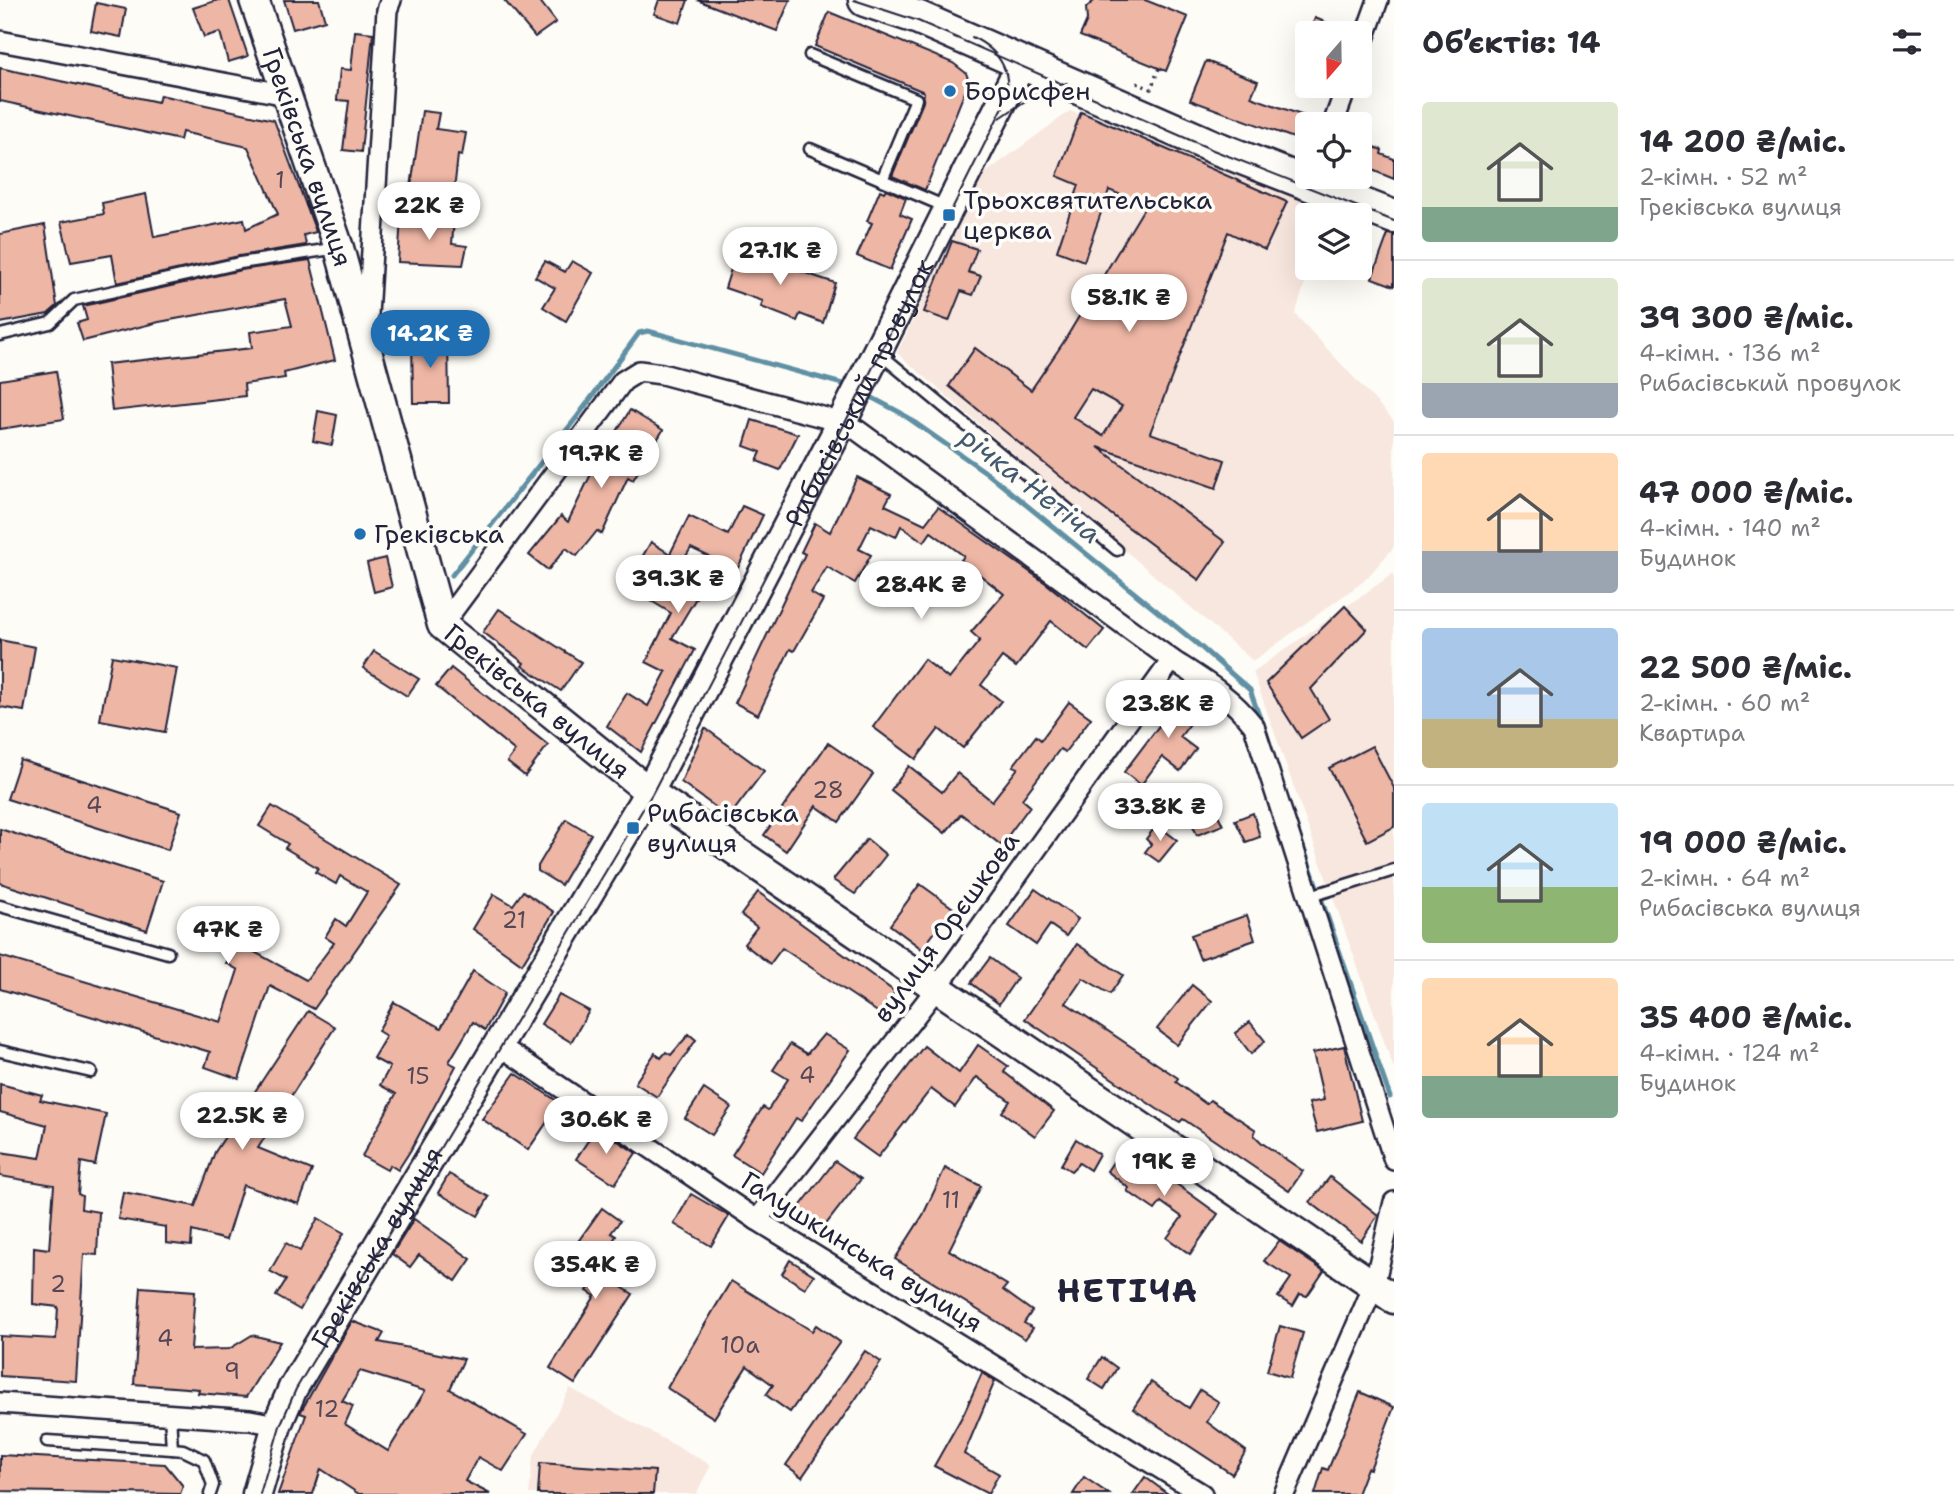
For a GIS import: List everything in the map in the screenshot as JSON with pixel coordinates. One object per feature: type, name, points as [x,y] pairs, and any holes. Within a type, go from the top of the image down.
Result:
[{"type":"main road","points":[[865,0],[919,18],[1214,146],[1295,175]]},
{"type":"main road","points":[[1330,189],[1394,217]]},
{"type":"street","name":"Греківська вулиця","points":[[254,0],[339,248],[442,625],[657,798],[408,1191],[293,1388],[277,1425],[257,1494]]},
{"type":"street","points":[[366,350],[387,10],[391,0]]},
{"type":"street","points":[[1370,21],[1378,0]]},
{"type":"street","points":[[0,41],[287,94]]},
{"type":"street","name":"Рибасівський провулок","points":[[657,798],[1022,62]]},
{"type":"street","points":[[442,625],[623,381],[639,371],[662,374],[857,430],[1172,660],[1219,689],[1238,705],[1254,726],[1394,1160]]},
{"type":"street","name":"вулиця Орєшкова","points":[[757,1220],[936,989],[1172,660]]},
{"type":"street","points":[[657,798],[1384,1292]]},
{"type":"street","name":"Галушкинська вулиця","points":[[500,1046],[757,1220],[1202,1494]]},
{"type":"street","points":[[1284,1494],[1384,1292],[1394,1202]]},
{"type":"street","points":[[0,1403],[170,1414],[277,1425]]},
{"type":"lane","points":[[810,55],[916,99],[882,180]]},
{"type":"lane","points":[[810,149],[949,209]]},
{"type":"lane","points":[[0,335],[50,323],[74,300],[240,262],[339,248]]},
{"type":"lane","points":[[877,351],[1117,550]]},
{"type":"lane","points":[[1311,896],[1394,870]]},
{"type":"lane","points":[[0,906],[168,953]]},
{"type":"lane","points":[[0,1051],[91,1072]]},
{"type":"lane","points":[[170,1414],[172,1449]]},
{"type":"lane","points":[[47,1441],[183,1450],[204,1461],[213,1485],[210,1494]]},
{"type":"path","points":[[1137,83],[1151,89],[1159,68]]},
{"type":"shaded area","points":[[1070,111],[1317,203],[1295,203],[1295,280],[1306,280],[1295,314],[1394,421],[1394,547],[1364,581],[1253,661],[897,353],[984,174]]},
{"type":"shaded area","points":[[1394,573],[1394,1069],[1253,672]]},
{"type":"shaded area","points":[[570,1388],[711,1465],[696,1494],[529,1494],[533,1457]]},
{"type":"building","points":[[218,0],[229,0],[248,56],[228,62],[220,32],[204,37],[193,8]]},
{"type":"building","points":[[284,0],[319,0],[325,20],[293,29]]},
{"type":"building","points":[[504,0],[539,0],[556,22],[535,37]]},
{"type":"building","points":[[659,0],[688,0],[680,23],[654,14]]},
{"type":"building","points":[[697,0],[790,0],[777,31]]},
{"type":"building","points":[[1095,0],[1145,0],[1188,17],[1166,71],[1080,36],[1087,20],[1086,8]]},
{"type":"building","points":[[96,3],[126,9],[121,37],[91,31]]},
{"type":"building","points":[[829,12],[953,63],[966,73],[969,81],[925,190],[892,176],[923,102],[924,92],[815,46]]},
{"type":"building","points":[[355,31],[373,33],[361,152],[343,150],[349,101],[337,100],[340,69],[351,70]]},
{"type":"building","points":[[1206,61],[1258,81],[1251,97],[1295,113],[1295,139],[1190,100]]},
{"type":"building","points":[[0,68],[158,102],[160,95],[274,120],[316,232],[304,235],[306,245],[239,256],[117,283],[112,255],[71,262],[61,222],[104,214],[102,203],[146,194],[154,237],[244,219],[246,229],[278,214],[248,147],[182,132],[180,140],[0,101]]},
{"type":"building","points":[[422,111],[439,113],[436,129],[466,133],[462,156],[458,155],[454,191],[411,187]]},
{"type":"building","points":[[1081,112],[1287,202],[1265,250],[1228,232],[1150,433],[1225,460],[1216,488],[1098,447],[1225,542],[1199,580],[1061,477],[949,386],[975,348],[1031,390],[1063,343],[1146,205],[1109,190],[1084,261],[1057,251],[1079,185],[1057,176]],"holes":[[[1091,389],[1122,406],[1103,436],[1073,417]]]},
{"type":"building","points":[[1372,146],[1382,150],[1381,154],[1394,159],[1394,179],[1372,170]]},
{"type":"building","points":[[886,189],[906,198],[900,214],[912,219],[890,270],[857,256],[872,223],[867,221],[880,190],[884,192]]},
{"type":"building","points":[[401,218],[454,219],[452,244],[467,246],[463,265],[398,262]]},
{"type":"building","points":[[45,225],[57,306],[48,314],[0,323],[0,234]]},
{"type":"building","points":[[1388,234],[1394,235],[1394,286],[1372,278]]},
{"type":"building","points":[[952,241],[977,249],[968,272],[981,276],[973,295],[961,291],[949,321],[924,312]]},
{"type":"building","points":[[737,250],[835,283],[823,323],[800,314],[797,321],[761,307],[763,301],[725,288]]},
{"type":"building","points":[[310,260],[335,360],[284,373],[285,378],[244,384],[245,396],[112,411],[107,364],[252,348],[250,332],[292,326],[285,299],[159,322],[83,341],[77,323],[87,320],[83,306],[241,270]]},
{"type":"building","points":[[545,261],[565,272],[572,261],[593,273],[566,321],[543,307],[555,288],[535,277]]},
{"type":"building","points":[[412,337],[448,337],[449,403],[413,403]]},
{"type":"building","points":[[56,371],[64,419],[0,429],[0,380]]},
{"type":"building","points":[[630,410],[663,430],[633,480],[628,477],[602,534],[597,531],[577,556],[566,548],[548,570],[529,555],[561,516],[568,522],[592,472]]},
{"type":"building","points":[[318,411],[337,415],[332,445],[313,441]]},
{"type":"building","points":[[752,420],[798,434],[780,470],[757,461],[761,452],[744,446]]},
{"type":"building","points":[[857,477],[891,494],[885,505],[925,524],[938,507],[1047,584],[1104,630],[1088,650],[1051,621],[1016,667],[1002,657],[981,685],[1001,701],[963,748],[939,729],[916,759],[873,727],[924,659],[949,679],[980,640],[971,632],[1004,594],[961,560],[964,556],[931,532],[924,542],[901,526],[896,537],[871,525],[859,549],[871,555],[855,583],[827,567],[811,593],[823,600],[794,651],[790,649],[758,715],[735,703],[805,554],[801,552],[815,523],[830,532]]},
{"type":"building","points":[[742,506],[763,515],[737,570],[691,548],[670,582],[696,598],[672,638],[695,650],[641,752],[607,726],[627,693],[648,706],[666,672],[646,662],[671,613],[648,599],[661,578],[638,564],[651,542],[670,554],[689,516],[728,535]]},
{"type":"building","points":[[385,558],[392,587],[374,592],[367,563]]},
{"type":"building","points":[[1345,606],[1367,629],[1311,689],[1329,719],[1301,738],[1266,683]]},
{"type":"building","points":[[499,609],[581,662],[561,691],[522,666],[524,663],[483,632]]},
{"type":"building","points":[[0,640],[35,647],[24,711],[0,707]]},
{"type":"building","points":[[374,651],[419,679],[407,696],[363,668]]},
{"type":"building","points":[[112,656],[177,668],[165,732],[100,720]]},
{"type":"building","points":[[451,668],[548,745],[525,776],[507,762],[515,751],[436,686]]},
{"type":"building","points":[[1186,690],[1205,704],[1180,737],[1196,749],[1180,771],[1162,757],[1141,785],[1124,772]]},
{"type":"building","points":[[1069,702],[1091,718],[1065,752],[1060,749],[1022,799],[1030,806],[1001,845],[961,814],[945,833],[891,790],[909,766],[942,792],[957,773],[992,801],[1018,768],[1013,766],[1036,736],[1041,740]]},
{"type":"building","points":[[705,728],[764,771],[729,817],[681,782]]},
{"type":"building","points":[[828,743],[873,774],[839,822],[816,806],[786,851],[764,835]]},
{"type":"building","points":[[1372,746],[1394,788],[1394,827],[1367,841],[1329,768]]},
{"type":"building","points":[[20,760],[181,812],[168,850],[7,799]]},
{"type":"building","points":[[272,806],[401,885],[314,1009],[270,986],[239,1079],[205,1067],[210,1052],[0,989],[0,956],[221,1022],[238,970],[226,963],[236,942],[306,980],[334,943],[325,937],[336,919],[346,926],[367,892],[340,876],[336,884],[315,872],[318,868],[285,848],[288,844],[259,826]]},
{"type":"building","points":[[1200,807],[1204,813],[1215,809],[1223,825],[1197,835],[1187,812]]},
{"type":"building","points":[[1253,813],[1260,837],[1246,842],[1235,820]]},
{"type":"building","points":[[566,819],[591,834],[561,885],[538,871],[538,866]]},
{"type":"building","points":[[1157,825],[1177,840],[1159,862],[1145,852],[1151,844],[1146,839]]},
{"type":"building","points":[[0,829],[163,881],[147,930],[0,883]]},
{"type":"building","points":[[867,839],[886,855],[855,894],[833,880]]},
{"type":"building","points":[[920,884],[953,908],[922,949],[890,925]]},
{"type":"building","points":[[1035,889],[1078,919],[1066,936],[1050,925],[1036,945],[1009,926]]},
{"type":"building","points":[[523,891],[554,912],[522,964],[473,929],[494,894],[513,905]]},
{"type":"building","points":[[758,892],[895,992],[879,1013],[782,948],[770,964],[744,944],[757,927],[741,915]]},
{"type":"building","points":[[1247,915],[1255,940],[1200,959],[1191,935]]},
{"type":"building","points":[[1077,944],[1123,975],[1110,994],[1083,978],[1066,1003],[1178,1078],[1176,1082],[1206,1104],[1210,1100],[1256,1130],[1254,1135],[1262,1143],[1303,1171],[1289,1191],[1183,1119],[1180,1122],[1157,1109],[1025,1019]]},
{"type":"building","points":[[990,958],[1017,978],[999,1004],[971,983]]},
{"type":"building","points":[[473,971],[505,993],[485,1030],[473,1022],[449,1062],[456,1066],[412,1148],[398,1170],[390,1165],[387,1170],[362,1156],[396,1094],[380,1085],[390,1067],[373,1058],[386,1036],[378,1031],[394,1002],[441,1028]]},
{"type":"building","points":[[1192,985],[1212,1001],[1177,1045],[1157,1029]]},
{"type":"building","points":[[559,995],[589,1011],[571,1042],[541,1024]]},
{"type":"building","points":[[308,1011],[335,1027],[258,1148],[312,1170],[299,1204],[243,1185],[226,1240],[192,1231],[191,1246],[166,1243],[166,1227],[118,1219],[123,1192],[195,1206],[215,1152]]},
{"type":"building","points":[[1250,1022],[1265,1041],[1251,1054],[1235,1033]]},
{"type":"building","points":[[689,1034],[696,1040],[657,1097],[635,1083],[655,1053],[661,1058],[666,1052],[671,1055]]},
{"type":"building","points":[[824,1034],[850,1050],[801,1121],[796,1118],[761,1173],[732,1155],[763,1107],[768,1110],[788,1079],[773,1070],[790,1044],[807,1054]]},
{"type":"building","points":[[978,1045],[1008,1066],[1004,1072],[1054,1111],[1035,1136],[1002,1112],[1010,1101],[977,1077],[955,1107],[931,1089],[878,1157],[853,1139],[924,1046],[959,1073]]},
{"type":"building","points":[[1344,1046],[1362,1121],[1317,1132],[1309,1103],[1324,1100],[1313,1053]]},
{"type":"building","points":[[515,1073],[560,1103],[528,1150],[482,1119]]},
{"type":"building","points":[[0,1084],[42,1095],[40,1100],[106,1114],[95,1165],[81,1162],[78,1194],[82,1196],[81,1209],[99,1212],[97,1255],[84,1254],[76,1381],[0,1376],[0,1336],[56,1339],[58,1307],[33,1304],[34,1247],[49,1249],[54,1185],[0,1176],[0,1152],[40,1158],[47,1125],[0,1112]]},
{"type":"building","points":[[704,1089],[731,1107],[712,1135],[685,1118]]},
{"type":"building","points":[[597,1127],[636,1153],[615,1184],[576,1159]]},
{"type":"building","points":[[1076,1139],[1099,1154],[1090,1170],[1079,1163],[1071,1171],[1061,1165]]},
{"type":"building","points":[[1124,1146],[1218,1214],[1190,1254],[1167,1238],[1182,1217],[1161,1202],[1155,1210],[1127,1191],[1129,1188],[1107,1171]]},
{"type":"building","points":[[835,1161],[861,1179],[820,1232],[795,1213]]},
{"type":"building","points":[[945,1168],[981,1186],[949,1250],[1007,1285],[1003,1290],[1032,1311],[1024,1323],[1033,1328],[1025,1339],[895,1259],[923,1215]]},
{"type":"building","points":[[449,1174],[489,1197],[478,1216],[438,1193]]},
{"type":"building","points":[[1330,1177],[1378,1215],[1361,1241],[1310,1202]]},
{"type":"building","points":[[691,1194],[729,1216],[711,1246],[674,1224]]},
{"type":"building","points":[[602,1208],[620,1221],[611,1233],[616,1236],[611,1244],[626,1254],[610,1280],[633,1294],[575,1384],[550,1368],[595,1296],[587,1291],[606,1261],[577,1243]]},
{"type":"building","points":[[318,1218],[344,1233],[300,1310],[276,1296],[286,1280],[270,1271],[286,1243],[300,1251]]},
{"type":"building","points":[[414,1219],[471,1259],[456,1281],[419,1255],[410,1267],[392,1254]]},
{"type":"building","points":[[1279,1241],[1324,1271],[1307,1296],[1300,1294],[1293,1306],[1278,1297],[1291,1278],[1264,1261]]},
{"type":"building","points":[[790,1260],[814,1275],[805,1288],[782,1274]]},
{"type":"building","points":[[731,1281],[812,1331],[816,1325],[840,1342],[790,1412],[766,1395],[773,1385],[747,1366],[714,1418],[667,1388]]},
{"type":"building","points":[[141,1287],[195,1291],[191,1350],[229,1349],[252,1335],[280,1342],[246,1397],[198,1393],[199,1389],[134,1384]]},
{"type":"building","points":[[352,1321],[384,1333],[379,1342],[464,1359],[450,1389],[527,1434],[503,1471],[478,1457],[465,1481],[490,1494],[359,1494],[321,1469],[313,1494],[278,1494],[306,1415],[300,1413]],"holes":[[[360,1371],[425,1391],[388,1451],[345,1424],[353,1406],[342,1401]]]},
{"type":"building","points":[[1280,1326],[1303,1333],[1290,1378],[1267,1371]]},
{"type":"building","points":[[865,1351],[881,1362],[802,1477],[786,1465]]},
{"type":"building","points":[[1102,1357],[1117,1368],[1104,1389],[1088,1379]]},
{"type":"building","points":[[982,1373],[995,1381],[964,1454],[999,1474],[988,1494],[934,1466],[964,1413]]},
{"type":"building","points":[[1151,1382],[1189,1408],[1200,1390],[1219,1402],[1207,1422],[1246,1451],[1232,1474],[1133,1409]]},
{"type":"building","points":[[1360,1392],[1394,1407],[1370,1469],[1367,1468],[1357,1494],[1315,1494],[1323,1468],[1328,1470]]},
{"type":"building","points":[[0,1455],[165,1464],[183,1486],[180,1494],[0,1491]]},
{"type":"building","points":[[540,1463],[655,1471],[653,1494],[538,1494]]},
{"type":"building","points":[[1084,1477],[1109,1494],[1073,1494]]},
{"type":"building","points":[[1145,1477],[1168,1494],[1133,1494]]},
{"type":"waterway","name":"річка Нетіча","points":[[452,575],[577,417],[639,333],[648,331],[850,386]]},
{"type":"waterway","name":"річка Нетіча","points":[[865,394],[901,413],[987,473],[1195,642],[1250,690],[1262,724]]},
{"type":"waterway","name":"річка Нетіча","points":[[1295,823],[1390,1097]]},
{"type":"tram line","points":[[854,0],[918,21],[1213,150],[1394,221]]},
{"type":"tram line","points":[[260,1494],[280,1426],[296,1389],[652,794],[844,425],[1003,107],[1007,85],[1003,65],[991,49],[972,37]]},
{"type":"tram line","points":[[1000,118],[1040,91],[1067,83]]},
{"type":"place","name":"Борисфен","points":[[950,91]]},
{"type":"place","name":"Трьохсвятительська церква","points":[[949,215]]},
{"type":"place","name":"Греківська","points":[[360,534]]},
{"type":"place","name":"Рибасівська вулиця","points":[[633,828]]},
{"type":"district","name":"НЕТІЧА","points":[[1128,1290]]}]
